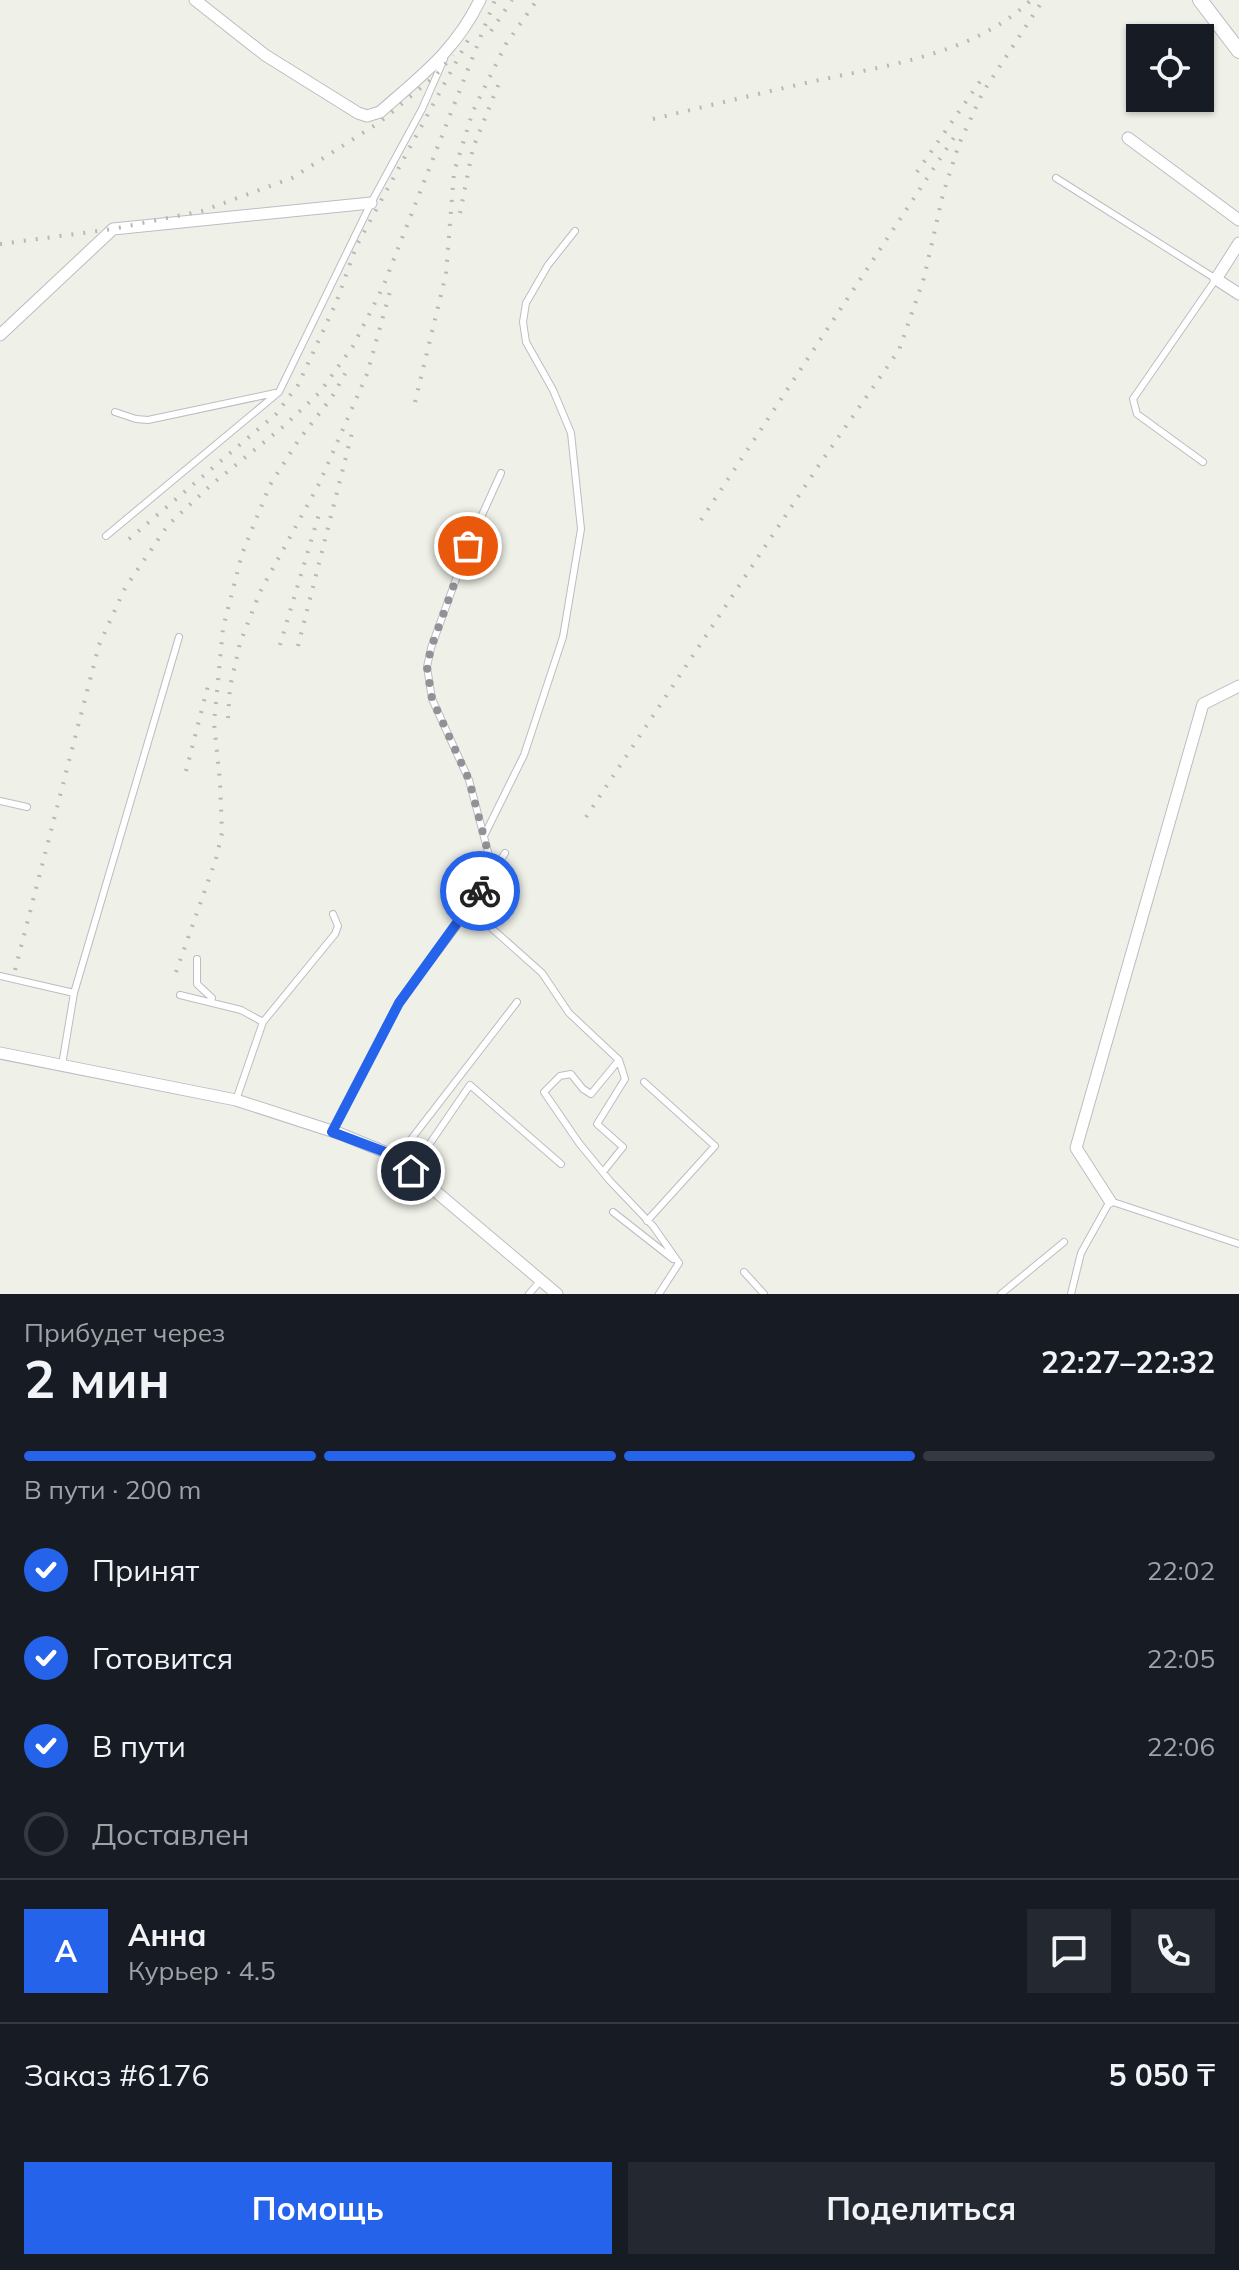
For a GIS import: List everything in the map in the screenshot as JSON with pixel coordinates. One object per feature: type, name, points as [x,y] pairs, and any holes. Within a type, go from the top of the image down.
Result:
[{"type":"street","points":[[195,0],[265,55],[367,116],[380,112],[448,52],[480,0]]},
{"type":"street","points":[[1200,0],[1239,51]]},
{"type":"street","points":[[1128,138],[1239,220]]},
{"type":"street","points":[[0,335],[113,229],[371,203]]},
{"type":"street","points":[[1239,243],[1216,279],[1239,294]]},
{"type":"street","points":[[1110,1201],[1076,1148],[1203,704],[1239,686]]},
{"type":"street","points":[[0,1053],[236,1100],[385,1152],[557,1294]]},
{"type":"lane","points":[[106,536],[279,392],[448,52]]},
{"type":"lane","points":[[1056,178],[1216,279],[1133,399],[1137,414],[1203,462]]},
{"type":"lane","points":[[484,836],[524,755],[563,637],[581,529],[571,433],[553,390],[526,342],[523,322],[526,303],[548,265],[575,231]]},
{"type":"lane","points":[[115,412],[148,420],[279,392]]},
{"type":"lane","points":[[493,871],[469,780],[432,699],[427,667],[468,546],[501,473]]},
{"type":"lane","points":[[62,1065],[74,993],[179,637]]},
{"type":"lane","points":[[0,801],[27,807]]},
{"type":"lane","points":[[332,1132],[399,1003],[505,853]]},
{"type":"lane","points":[[469,908],[542,973],[569,1013],[619,1060],[625,1079],[597,1124],[623,1147],[603,1172]]},
{"type":"lane","points":[[236,1100],[263,1022],[335,934],[338,926],[333,914]]},
{"type":"lane","points":[[197,959],[197,984],[218,1002]]},
{"type":"lane","points":[[0,976],[74,993]]},
{"type":"lane","points":[[180,995],[218,1002],[263,1022]]},
{"type":"lane","points":[[395,1160],[517,1002]]},
{"type":"lane","points":[[619,1060],[591,1094],[571,1074],[560,1076],[544,1092],[603,1172],[679,1263]]},
{"type":"lane","points":[[644,1082],[715,1146],[647,1221]]},
{"type":"lane","points":[[411,1171],[470,1085],[561,1164]]},
{"type":"lane","points":[[1071,1294],[1081,1253],[1110,1201],[1239,1244]]},
{"type":"lane","points":[[613,1212],[679,1263]]},
{"type":"lane","points":[[1001,1294],[1064,1242]]},
{"type":"lane","points":[[659,1294],[679,1263]]},
{"type":"lane","points":[[744,1272],[764,1294]]},
{"type":"lane","points":[[529,1294],[541,1280]]},
{"type":"railway","points":[[15,970],[99,645],[125,588],[168,525],[320,392],[353,346],[383,287],[495,0]]},
{"type":"railway","points":[[491,31],[512,0]]},
{"type":"railway","points":[[415,402],[446,274],[454,172],[473,111],[506,44],[537,0]]},
{"type":"railway","points":[[653,119],[929,55],[984,33],[1031,0]]},
{"type":"railway","points":[[586,817],[819,465],[899,350],[924,278],[943,194],[959,144],[983,92],[1043,0]]},
{"type":"railway","points":[[129,539],[276,414],[298,385],[336,303],[356,247],[468,40]]},
{"type":"railway","points":[[0,244],[113,229],[202,211],[292,178],[380,122],[435,76],[453,55]]},
{"type":"railway","points":[[917,172],[981,80]]},
{"type":"railway","points":[[460,213],[473,148],[499,83]]},
{"type":"railway","points":[[701,520],[957,133]]},
{"type":"railway","points":[[228,718],[230,687],[240,643],[260,592],[319,484],[367,374],[391,288]]},
{"type":"railway","points":[[176,972],[216,859],[222,833],[214,723],[223,628],[242,554],[270,485],[346,372]]},
{"type":"railway","points":[[298,646],[353,429]]},
{"type":"railway","points":[[280,645],[320,511]]},
{"type":"railway","points":[[186,771],[210,678]]},
{"type":"way so far","points":[[468,546],[427,667],[432,699],[469,780],[493,871],[480,891]]},
{"type":"route","points":[[411,1171],[385,1152],[332,1132],[399,1003],[480,891]]}]
